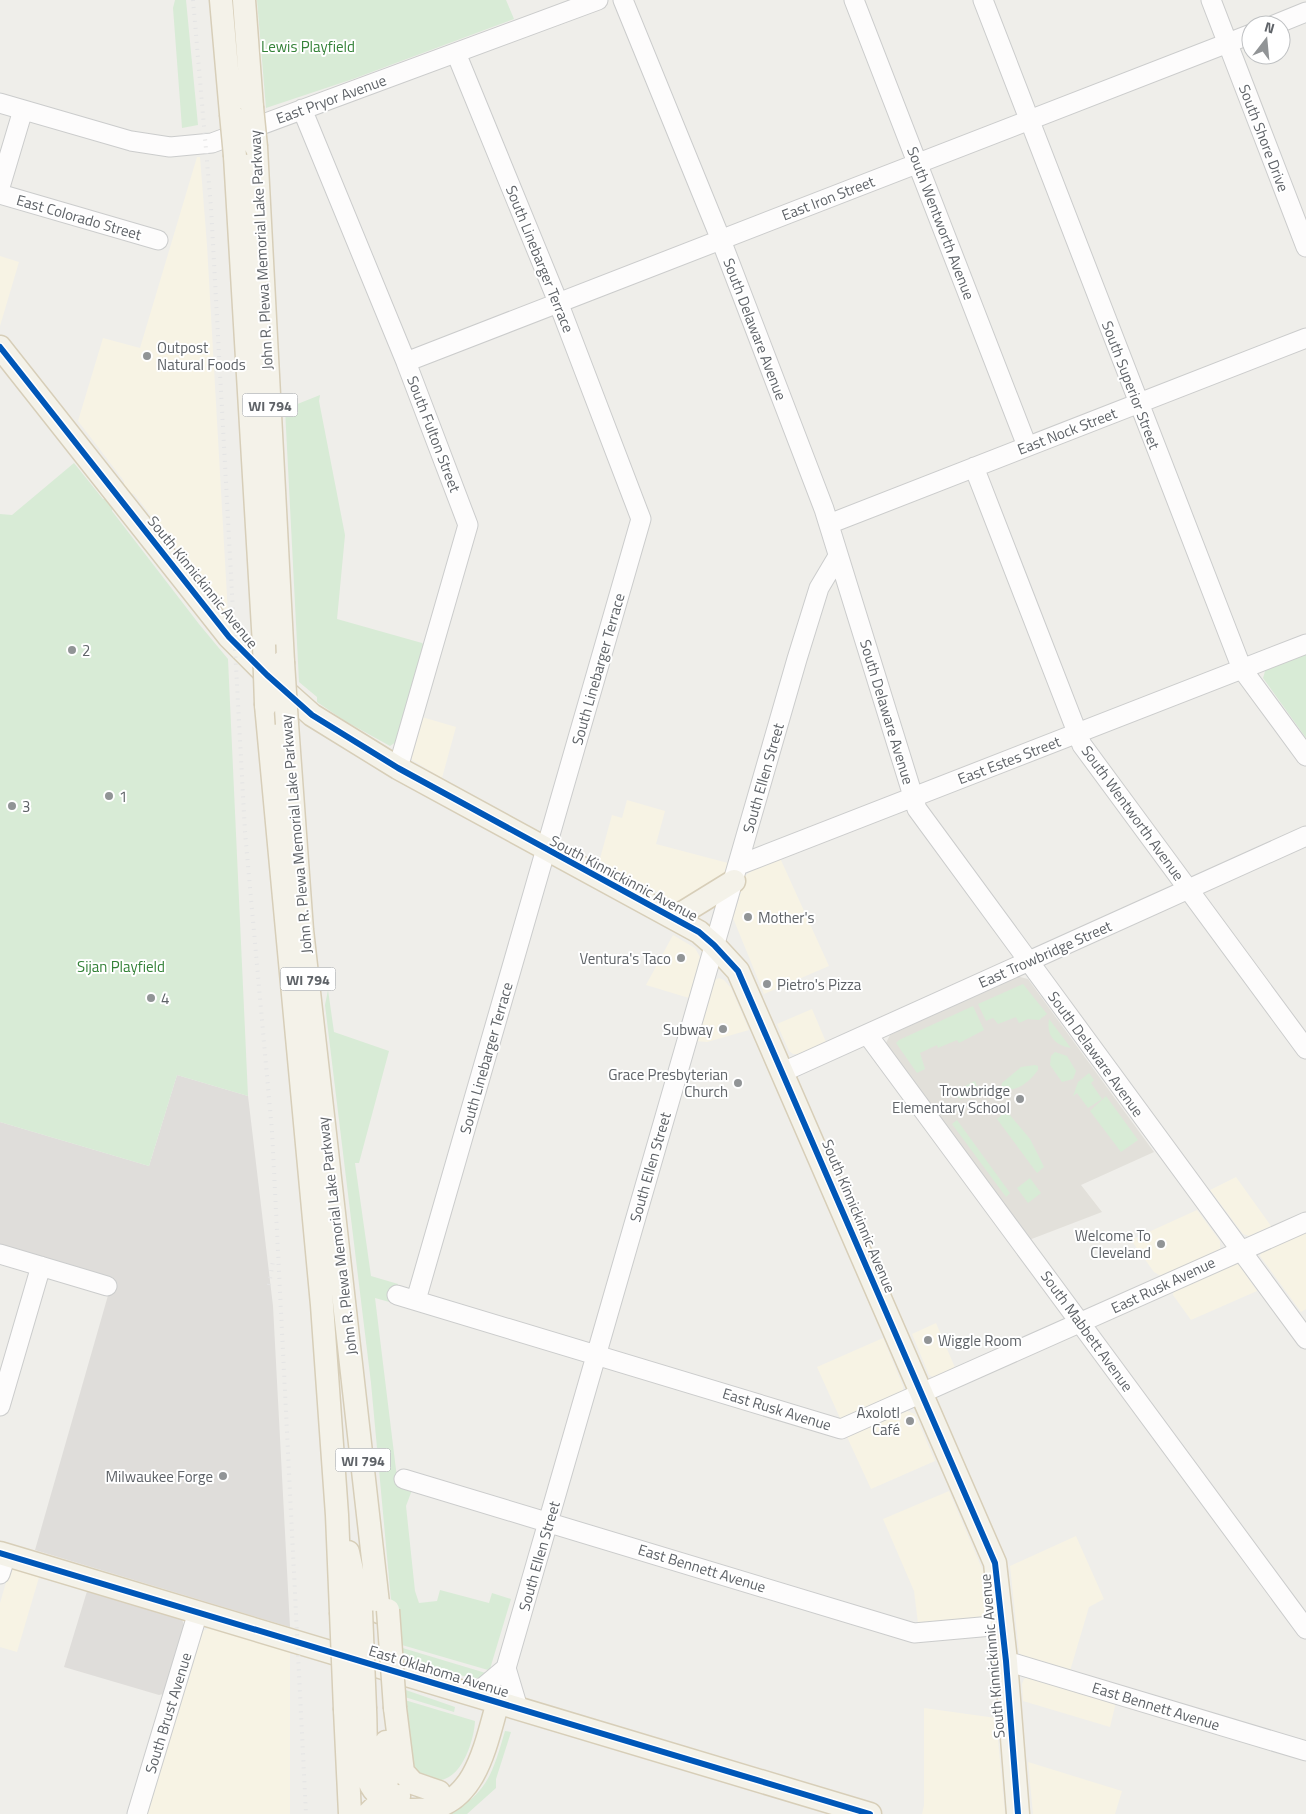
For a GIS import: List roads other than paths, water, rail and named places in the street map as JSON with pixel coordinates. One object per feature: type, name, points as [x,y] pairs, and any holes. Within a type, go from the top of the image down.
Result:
[{"type":"main road","name":"John R. Plewa Memorial Lake Parkway","points":[[222,0],[242,110],[256,147],[283,662],[302,930],[366,1492],[367,1611],[372,1709],[387,1807]]},
{"type":"main road","name":"John R. Plewa Memorial Lake Parkway","points":[[244,0],[242,110],[235,156],[266,705],[322,1305],[337,1515],[367,1611],[372,1709],[350,1814]]},
{"type":"main road","name":"South Kinnickinnic Avenue","points":[[0,347],[229,637],[267,676],[312,715],[398,768],[698,932],[714,945],[738,971],[995,1563],[1003,1625],[1018,1814]]},
{"type":"main road","points":[[674,918],[736,873]]},
{"type":"main road","name":"East Oklahoma Avenue","points":[[2,1561],[198,1612],[870,1814]]},
{"type":"main road","points":[[368,1814],[375,1806],[420,1812],[451,1801],[480,1764],[508,1705]]},
{"type":"main road","points":[[372,1709],[403,1772],[413,1783],[439,1792]]},
{"type":"main road","points":[[387,1807],[401,1795],[439,1792],[464,1786]]},
{"type":"street","name":"East Pryor Avenue","points":[[0,102],[131,141],[170,147],[212,144],[598,0]]},
{"type":"street","name":"South Delaware Avenue","points":[[623,0],[721,240],[829,524],[917,809],[1306,1340]]},
{"type":"street","name":"South Wentworth Avenue","points":[[854,0],[1027,446]]},
{"type":"street","name":"South Superior Street","points":[[983,0],[1242,669],[1306,756]]},
{"type":"street","name":"South Shore Drive","points":[[1211,0],[1306,247]]},
{"type":"street","points":[[1291,18],[1306,12]]},
{"type":"street","name":"East Iron Street","points":[[406,362],[1241,38]]},
{"type":"street","name":"South Linebarger Terrace","points":[[416,1300],[641,519],[558,302],[456,53]]},
{"type":"street","name":"South Fulton Street","points":[[302,109],[406,362],[468,525],[398,768]]},
{"type":"street","points":[[0,187],[23,110]]},
{"type":"street","name":"East Colorado Street","points":[[0,194],[158,240]]},
{"type":"street","name":"East Nock Street","points":[[829,524],[1306,338]]},
{"type":"street","name":"South Wentworth Avenue","points":[[974,467],[1082,745],[1306,1049]]},
{"type":"street","name":"South Ellen Street","points":[[506,1668],[819,588],[838,556]]},
{"type":"street","name":"East Estes Street","points":[[736,873],[913,797],[1306,644]]},
{"type":"street","name":"East Trowbridge Street","points":[[783,1072],[1306,836]]},
{"type":"street","name":"South Mabbett Avenue","points":[[868,1034],[1306,1629]]},
{"type":"street","name":"East Rusk Avenue","points":[[397,1295],[841,1429],[1306,1222]]},
{"type":"street","points":[[0,1254],[107,1286]]},
{"type":"street","points":[[0,1406],[41,1266]]},
{"type":"street","name":"East Bennett Avenue","points":[[404,1478],[914,1633],[1003,1625]]},
{"type":"street","name":"South Brust Avenue","points":[[137,1814],[198,1612]]},
{"type":"street","name":"East Bennett Avenue","points":[[1006,1661],[1306,1751]]},
{"type":"street","points":[[474,1695],[506,1668]]},
{"type":"street","points":[[506,1668],[508,1705]]},
{"type":"railway","points":[[193,0],[211,207],[245,832],[272,1131],[306,1814]]},
{"type":"railway","points":[[269,1285],[273,1261]]},
{"type":"place","name":"Outpost Natural Foods","points":[[147,356]]},
{"type":"place","name":"2","points":[[72,650]]},
{"type":"place","name":"1","points":[[109,796]]},
{"type":"place","name":"3","points":[[12,806]]},
{"type":"place","name":"Mother's","points":[[748,917]]},
{"type":"place","name":"Ventura's Taco","points":[[681,958]]},
{"type":"place","name":"Pietro's Pizza","points":[[767,984]]},
{"type":"place","name":"4","points":[[151,998]]},
{"type":"place","name":"Subway","points":[[723,1029]]},
{"type":"place","name":"Grace Presbyterian Church","points":[[738,1083]]},
{"type":"place","name":"Trowbridge Elementary School","points":[[1020,1099]]},
{"type":"place","name":"Welcome To Cleveland","points":[[1161,1244]]},
{"type":"place","name":"Wiggle Room","points":[[928,1340]]},
{"type":"place","name":"Axolotl Café","points":[[910,1421]]},
{"type":"place","name":"Milwaukee Forge","points":[[223,1476]]},
{"type":"park label","name":"Lewis Playfield","points":[[308,46]]},
{"type":"park label","name":"Sijan Playfield","points":[[121,966]]}]
